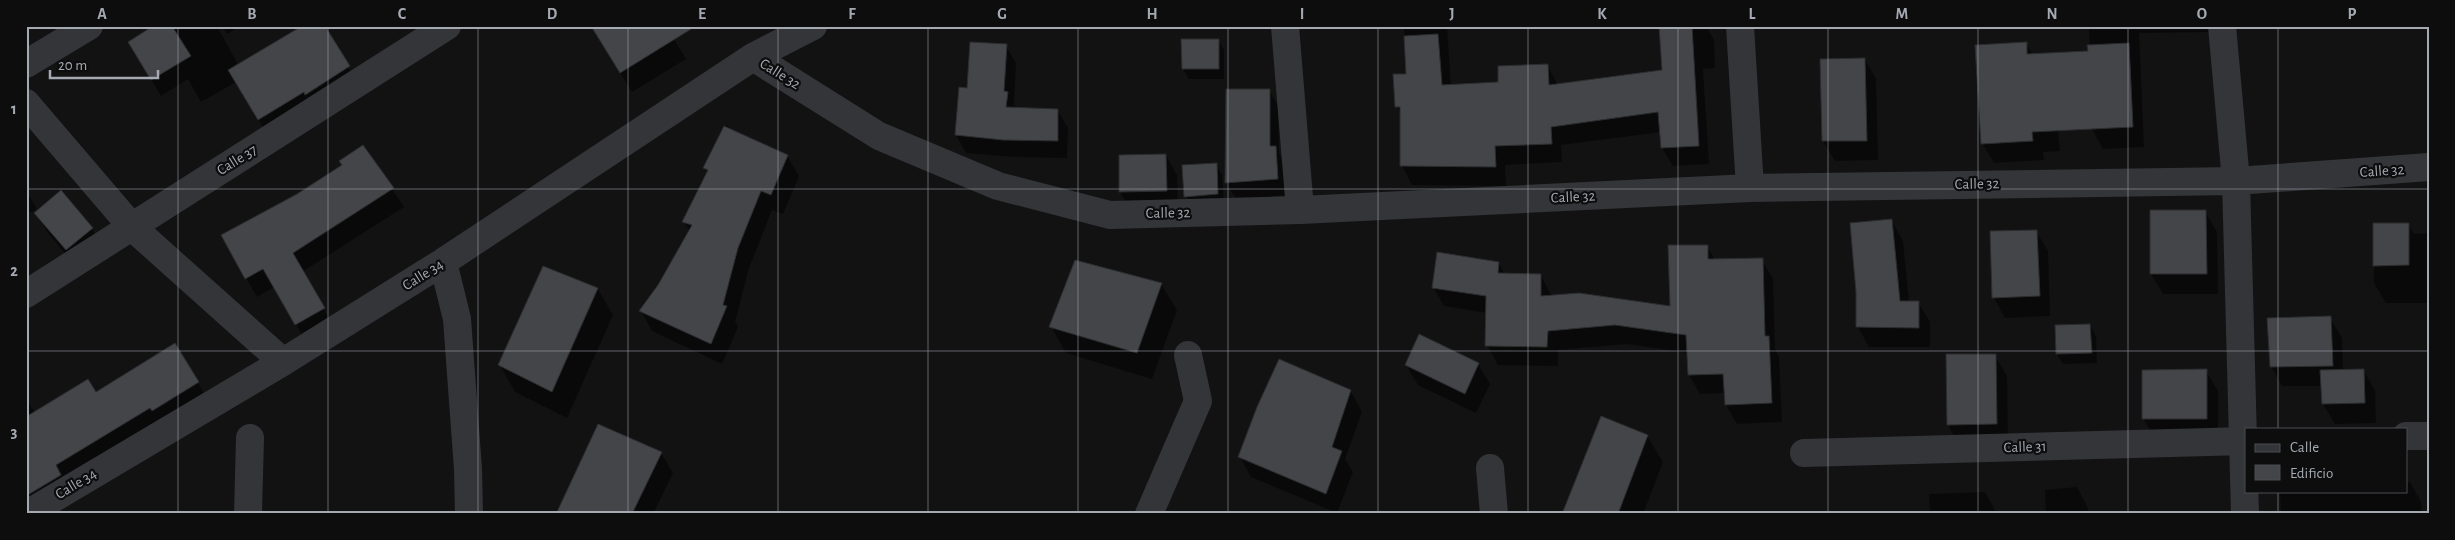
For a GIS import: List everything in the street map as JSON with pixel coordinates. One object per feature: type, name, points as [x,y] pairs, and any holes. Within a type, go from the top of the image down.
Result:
[{"type":"street","points":[[26,64],[89,26]]},
{"type":"street","name":"Calle 37","points":[[26,294],[447,26]]},
{"type":"street","name":"Calle 34","points":[[27,514],[283,362],[443,262],[753,57],[813,26]]},
{"type":"street","points":[[1285,26],[1300,210]]},
{"type":"street","points":[[1740,26],[1750,188]]},
{"type":"street","points":[[2222,26],[2236,180],[2245,441],[2245,514]]},
{"type":"street","name":"Calle 32","points":[[753,57],[879,136],[998,186],[1110,215],[1300,210],[1750,188],[2236,180],[2429,168]]},
{"type":"street","points":[[26,103],[132,227],[283,362]]},
{"type":"street","points":[[443,262],[457,319],[468,470],[469,514]]},
{"type":"street","points":[[1148,514],[1198,402],[1188,356]]},
{"type":"street","points":[[2408,436],[2429,436]]},
{"type":"street","points":[[248,514],[250,438]]},
{"type":"street","name":"Calle 31","points":[[1804,453],[2245,441]]},
{"type":"street","points":[[1490,468],[1494,514]]},
{"type":"building","points":[[153,26],[172,26],[191,56],[151,80],[128,42]]},
{"type":"building","points":[[302,26],[325,26],[350,66],[305,95],[304,92],[258,120],[228,70]]},
{"type":"building","points":[[591,26],[696,26],[620,73]]},
{"type":"building","points":[[1659,26],[1692,26],[1699,146],[1661,148],[1658,112],[1551,127],[1552,144],[1495,146],[1496,167],[1400,166],[1400,107],[1395,107],[1393,74],[1406,74],[1404,36],[1438,34],[1442,85],[1498,82],[1498,66],[1548,64],[1549,85],[1662,70]]},
{"type":"building","points":[[1181,39],[1219,39],[1219,69],[1182,69]]},
{"type":"building","points":[[970,42],[1007,44],[1004,91],[1008,92],[1006,107],[1058,109],[1058,141],[1003,140],[955,135],[959,87],[967,88]]},
{"type":"building","points":[[2027,42],[2027,54],[2088,51],[2087,45],[2129,43],[2133,127],[2032,132],[2033,141],[1981,144],[1975,45]]},
{"type":"building","points":[[1865,58],[1867,141],[1822,141],[1820,59]]},
{"type":"building","points":[[1226,89],[1270,89],[1270,146],[1276,146],[1278,179],[1225,183]]},
{"type":"building","points":[[724,126],[788,155],[771,195],[761,191],[738,248],[723,305],[727,306],[711,344],[639,311],[658,285],[692,225],[682,222],[708,170],[703,168]]},
{"type":"building","points":[[363,145],[394,188],[293,253],[325,308],[295,325],[263,269],[245,279],[221,235],[297,194],[342,165],[339,161]]},
{"type":"building","points":[[1166,154],[1167,191],[1119,192],[1119,155]]},
{"type":"building","points":[[1217,163],[1218,194],[1184,197],[1182,165]]},
{"type":"building","points":[[61,190],[93,228],[66,250],[34,213]]},
{"type":"building","points":[[2150,210],[2206,210],[2207,274],[2150,274]]},
{"type":"building","points":[[1892,219],[1900,301],[1919,301],[1919,328],[1856,327],[1856,292],[1850,223]]},
{"type":"building","points":[[2373,223],[2409,223],[2409,265],[2373,266]]},
{"type":"building","points":[[2037,230],[2040,296],[1992,298],[1990,231]]},
{"type":"building","points":[[1668,245],[1708,245],[1708,259],[1763,258],[1765,336],[1769,336],[1772,403],[1725,405],[1723,374],[1688,375],[1686,335],[1615,325],[1548,331],[1547,347],[1485,346],[1486,296],[1432,288],[1437,252],[1499,262],[1498,273],[1541,274],[1541,296],[1579,293],[1670,306]]},
{"type":"building","points":[[1075,260],[1162,283],[1137,353],[1049,327]]},
{"type":"building","points":[[543,266],[598,288],[552,392],[498,365]]},
{"type":"building","points":[[2331,316],[2333,366],[2270,367],[2267,318]]},
{"type":"building","points":[[2090,324],[2092,353],[2056,354],[2055,325]]},
{"type":"building","points":[[1419,334],[1479,363],[1465,394],[1405,365]]},
{"type":"building","points":[[175,343],[199,382],[152,411],[150,408],[56,465],[61,475],[26,496],[26,410],[29,415],[88,379],[96,392]]},
{"type":"building","points":[[1946,354],[1996,354],[1997,424],[1947,425]]},
{"type":"building","points":[[1279,359],[1351,390],[1332,447],[1342,451],[1326,494],[1238,457],[1257,407]]},
{"type":"building","points":[[2207,369],[2207,419],[2142,419],[2142,370]]},
{"type":"building","points":[[2364,369],[2365,403],[2322,404],[2320,370]]},
{"type":"building","points":[[1601,416],[1648,435],[1618,514],[1562,514]]},
{"type":"building","points":[[598,424],[662,452],[632,514],[556,514]]}]
